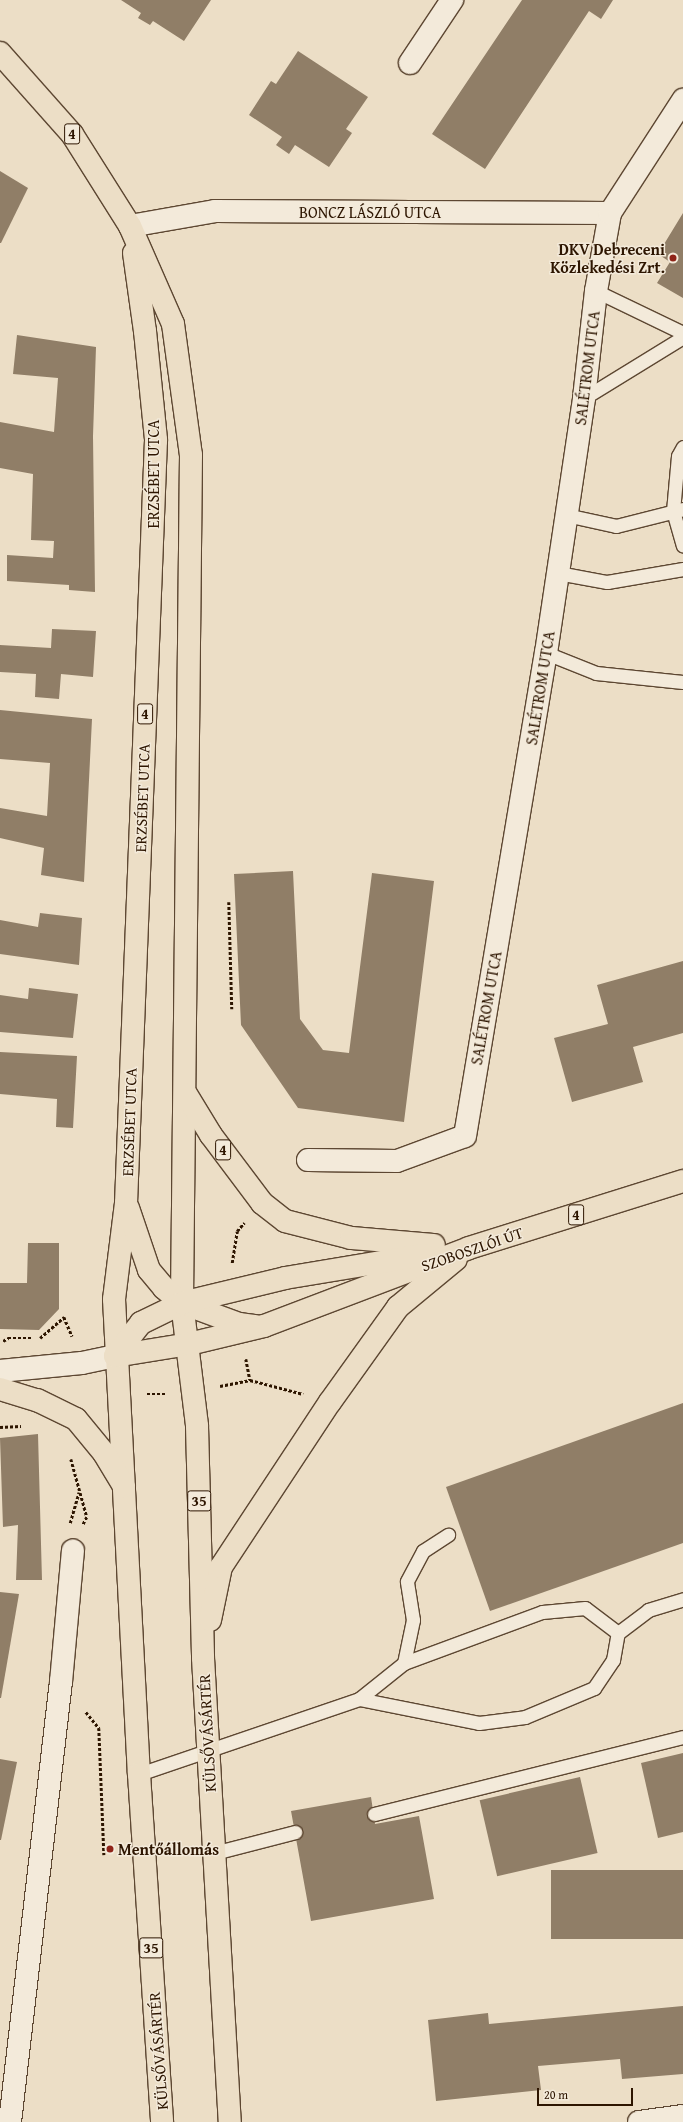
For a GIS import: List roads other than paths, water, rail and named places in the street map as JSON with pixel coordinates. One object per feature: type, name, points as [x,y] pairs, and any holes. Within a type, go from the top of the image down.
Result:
[{"type":"main road","name":"ERZSÉBET UTCA","points":[[0,53],[72,134],[130,226],[174,324],[191,455],[186,1094],[182,1303]]},
{"type":"main road","name":"ERZSÉBET UTCA","points":[[115,1356],[114,1299],[126,1203],[156,440],[145,331],[130,226]]},
{"type":"main road","name":"4","points":[[186,1094],[212,1135],[262,1204],[285,1221],[351,1238],[469,1248]]},
{"type":"main road","name":"SZOBOSZLÓI ÚT","points":[[115,1356],[189,1344],[264,1326],[469,1248],[683,1181]]},
{"type":"main road","name":"4","points":[[126,1203],[149,1270],[164,1288],[182,1303],[239,1324],[264,1326]]},
{"type":"main road","points":[[115,1356],[141,1323],[182,1303],[285,1278],[469,1248]]},
{"type":"main road","points":[[203,1658],[221,1566],[330,1402],[398,1307],[469,1248]]},
{"type":"main road","name":"KÜLSŐVÁSÁRTÉR","points":[[182,1303],[189,1344],[197,1426],[203,1658],[230,2122]]},
{"type":"main road","name":"KÜLSŐVÁSÁRTÉR","points":[[115,1356],[125,1488],[139,1774],[162,2122]]},
{"type":"main road","points":[[0,1389],[37,1400],[76,1419],[104,1453],[125,1488]]},
{"type":"street","points":[[410,63],[452,0]]},
{"type":"street","name":"SALÉTROM UTCA","points":[[308,1160],[397,1162],[464,1136],[546,653],[584,398],[596,291],[610,213],[683,100]]},
{"type":"street","name":"BONCZ LÁSZLÓ UTCA","points":[[130,226],[215,211],[610,213]]},
{"type":"street","points":[[0,1371],[82,1363],[115,1356]]},
{"type":"street","points":[[10,2122],[61,1682],[74,1550]]},
{"type":"street","points":[[639,2122],[683,2116]]},
{"type":"lane","points":[[596,291],[683,333]]},
{"type":"lane","points":[[584,398],[683,337]]},
{"type":"lane","points":[[683,447],[678,456],[678,510],[683,546]]},
{"type":"lane","points":[[566,515],[616,526],[678,510]]},
{"type":"lane","points":[[558,573],[607,582],[683,569]]},
{"type":"lane","points":[[546,653],[596,673],[683,682]]},
{"type":"lane","points":[[404,1663],[413,1620],[407,1581],[423,1550],[448,1535]]},
{"type":"lane","points":[[359,1699],[479,1723],[525,1717],[594,1688],[613,1660],[618,1633],[648,1610],[683,1599]]},
{"type":"lane","points":[[139,1774],[208,1752],[359,1699],[404,1663],[542,1612],[585,1608],[618,1633]]},
{"type":"lane","points":[[374,1814],[683,1737]]},
{"type":"lane","points":[[214,1853],[295,1832]]},
{"type":"place","name":"DKV Debreceni Közlekedési Zrt.","points":[[673,258]]},
{"type":"place","name":"Mentőállomás","points":[[110,1849]]}]
